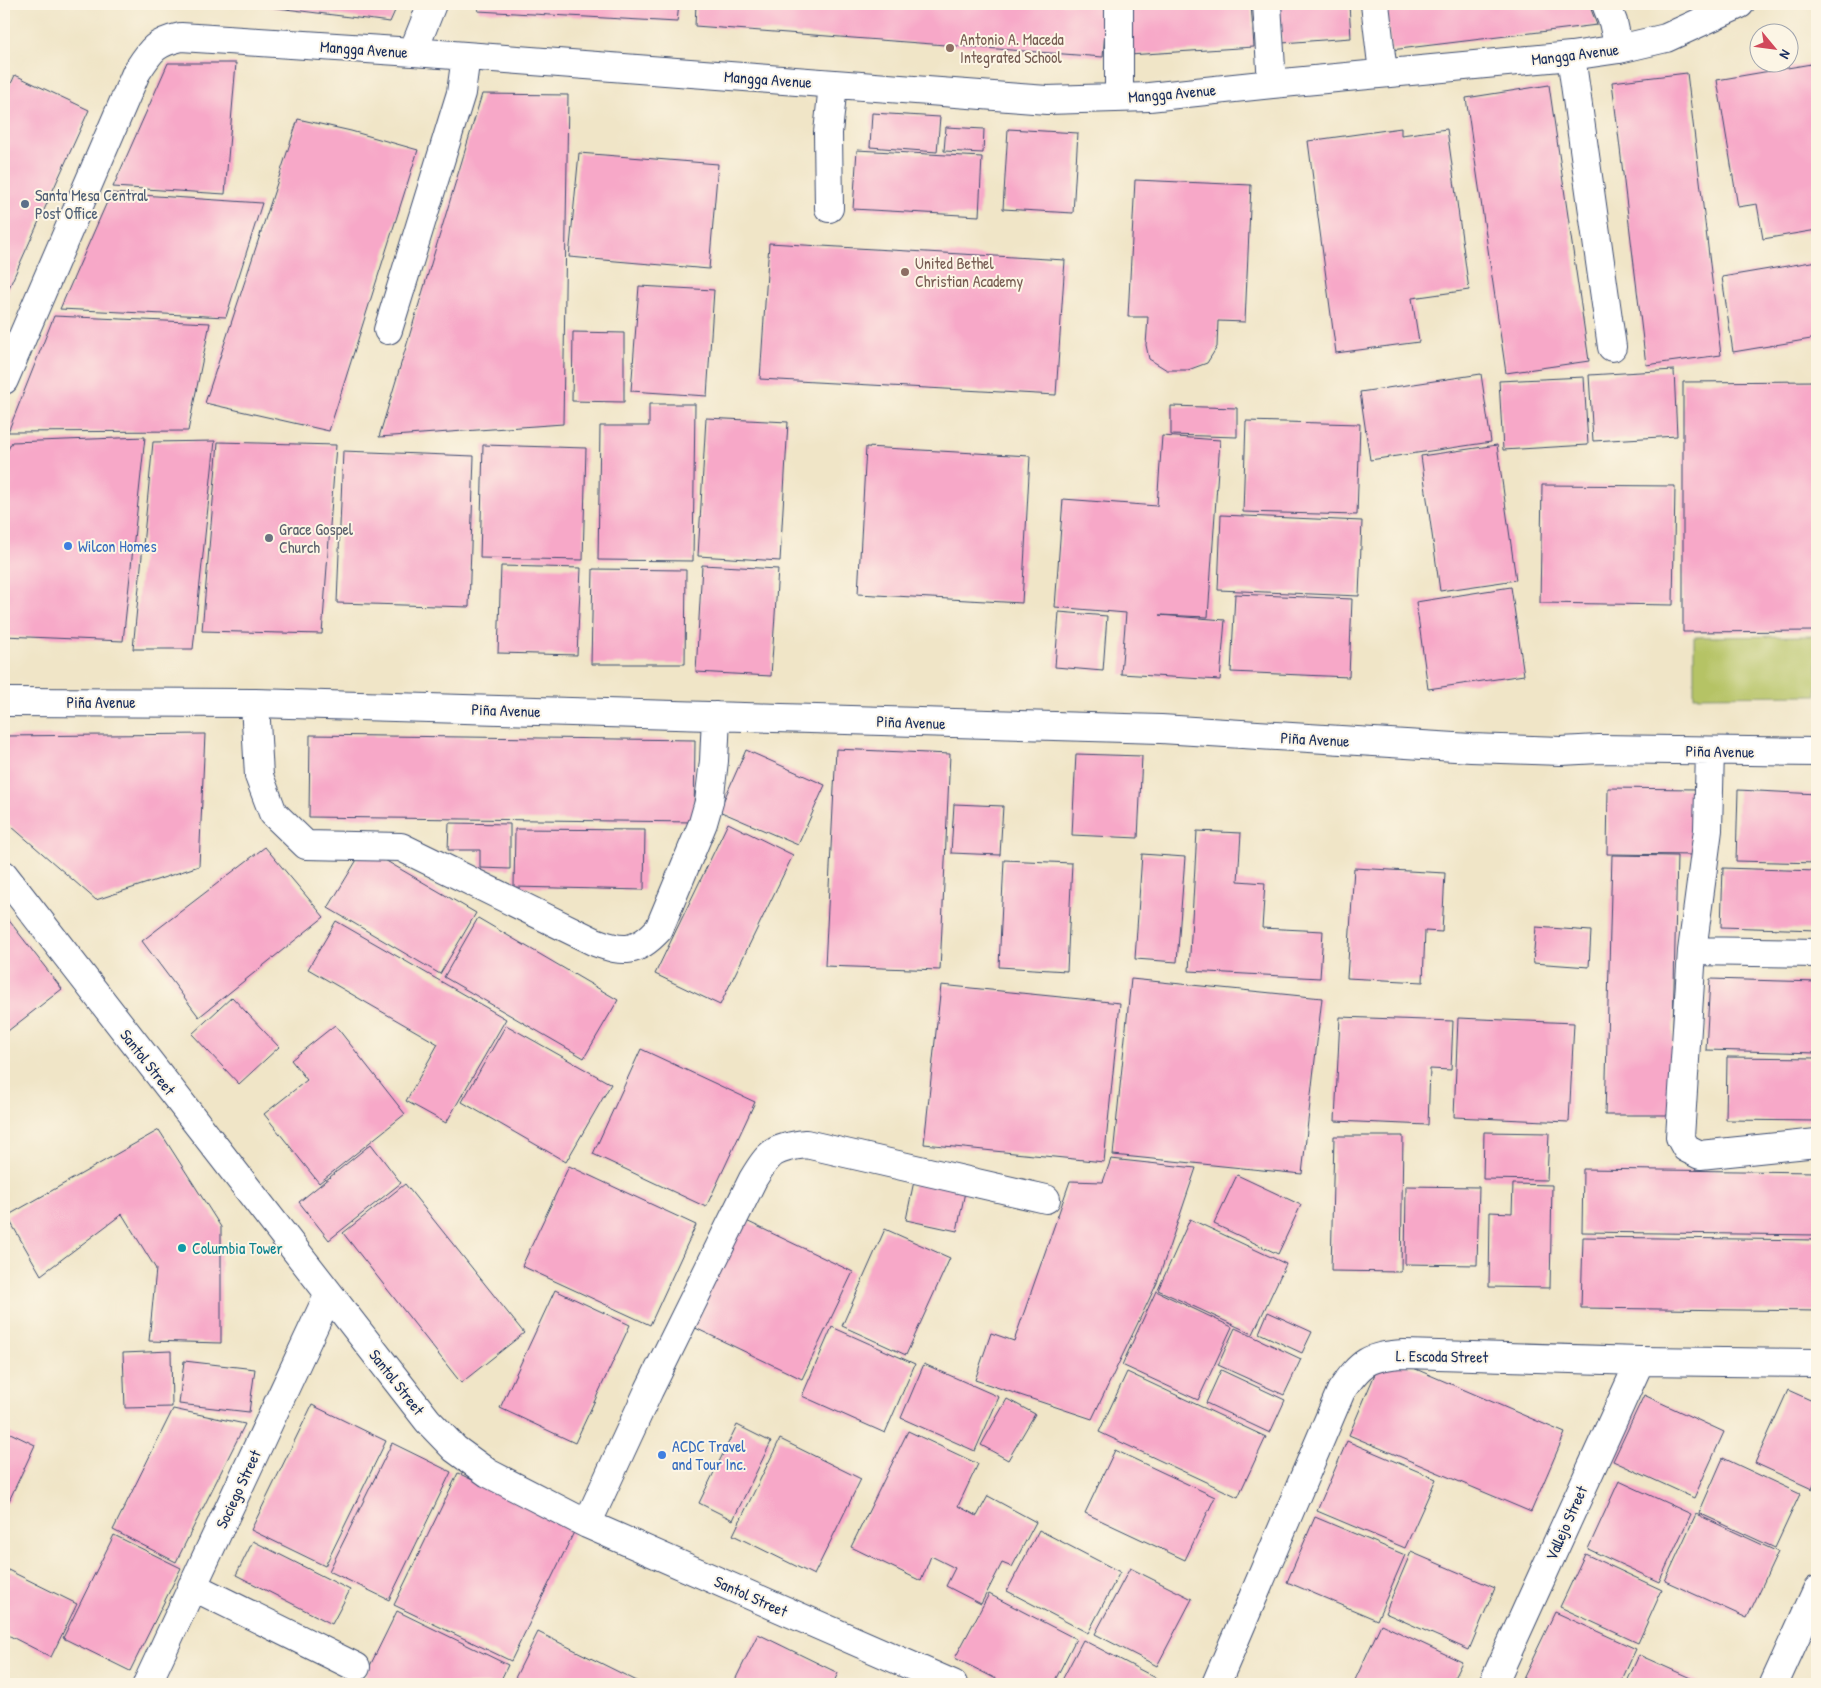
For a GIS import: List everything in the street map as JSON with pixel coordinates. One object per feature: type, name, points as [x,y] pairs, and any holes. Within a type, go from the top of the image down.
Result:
[{"type":"street","points":[[413,52],[432,4]]},
{"type":"street","points":[[1119,4],[1119,97]]},
{"type":"street","points":[[1267,4],[1272,84]]},
{"type":"street","points":[[1375,4],[1383,73]]},
{"type":"street","points":[[1606,4],[1613,22],[1619,49]]},
{"type":"street","name":"Mangga Avenue","points":[[4,380],[136,73],[154,47],[166,40],[181,36],[1047,100],[1149,97],[1571,56],[1619,49],[1666,38],[1740,4]]},
{"type":"street","points":[[388,330],[460,93],[466,56]]},
{"type":"street","points":[[1571,56],[1612,347]]},
{"type":"street","points":[[829,208],[828,133],[832,84]]},
{"type":"street","name":"Piña Avenue","points":[[4,702],[254,703],[1161,729],[1471,748],[1561,751],[1599,749],[1817,752]]},
{"type":"street","points":[[254,703],[260,776],[272,813],[306,845],[401,846],[595,942],[612,948],[627,950],[646,943],[659,929],[703,823],[709,802],[714,761],[716,716]]},
{"type":"street","points":[[1710,750],[1708,830],[1692,951],[1680,1136],[1686,1148],[1700,1155],[1817,1143]]},
{"type":"street","name":"Santol Street","points":[[4,875],[428,1421],[455,1449],[488,1473],[587,1524],[953,1684]]},
{"type":"street","points":[[1692,951],[1817,953]]},
{"type":"street","points":[[587,1524],[653,1381],[753,1179],[763,1163],[775,1150],[806,1144],[1046,1199]]},
{"type":"street","name":"Sociego Street","points":[[147,1684],[329,1294]]},
{"type":"street","name":"L. Escoda Street","points":[[1216,1684],[1341,1391],[1354,1372],[1367,1361],[1384,1355],[1404,1354],[1640,1361],[1817,1363]]},
{"type":"street","name":"Vallejo Street","points":[[1493,1684],[1640,1361]]},
{"type":"street","points":[[192,1586],[356,1666]]},
{"type":"street","points":[[1774,1684],[1817,1590]]},
{"type":"green space","points":[[1817,636],[1817,695],[1694,696],[1694,637]]},
{"type":"building","points":[[245,4],[398,4],[390,22]]},
{"type":"building","points":[[479,4],[679,4],[677,22],[478,11]]},
{"type":"building","points":[[696,4],[1107,4],[1103,57],[695,26]]},
{"type":"building","points":[[1126,4],[1251,4],[1254,47],[1129,55]]},
{"type":"building","points":[[1279,4],[1349,4],[1351,38],[1282,43]]},
{"type":"building","points":[[1386,4],[1589,4],[1597,25],[1391,50]]},
{"type":"building","points":[[168,63],[236,63],[225,194],[113,187]]},
{"type":"building","points":[[1817,63],[1817,230],[1763,239],[1757,204],[1738,207],[1717,80],[1764,72],[1798,72],[1798,66]]},
{"type":"building","points":[[1687,73],[1721,355],[1646,365],[1612,82]]},
{"type":"building","name":"Santa Mesa Central Post Office","points":[[15,75],[89,110],[4,299],[4,99]]},
{"type":"building","points":[[1549,85],[1589,361],[1506,373],[1466,98]]},
{"type":"building","points":[[482,94],[568,95],[563,424],[379,437]]},
{"type":"building","points":[[872,113],[940,117],[937,152],[870,147]]},
{"type":"building","points":[[298,119],[351,131],[418,150],[329,431],[205,403]]},
{"type":"building","points":[[946,127],[984,129],[983,153],[944,151]]},
{"type":"building","points":[[1401,128],[1401,135],[1447,129],[1469,290],[1412,298],[1419,342],[1336,353],[1308,141]]},
{"type":"building","points":[[1008,129],[1078,133],[1073,213],[1003,209]]},
{"type":"building","points":[[857,150],[982,157],[979,216],[853,209]]},
{"type":"building","points":[[579,153],[718,164],[709,269],[569,257]]},
{"type":"building","points":[[1135,180],[1251,185],[1245,322],[1218,321],[1217,347],[1207,363],[1188,370],[1167,370],[1149,359],[1146,345],[1148,317],[1128,317]]},
{"type":"building","points":[[111,193],[262,203],[226,317],[60,309]]},
{"type":"building","points":[[769,243],[1065,260],[1056,395],[760,379]]},
{"type":"building","points":[[1817,261],[1817,338],[1733,352],[1722,277]]},
{"type":"building","points":[[639,286],[714,290],[707,396],[631,391]]},
{"type":"building","points":[[54,316],[210,323],[188,431],[8,432]]},
{"type":"building","points":[[573,332],[624,333],[624,402],[572,401]]},
{"type":"building","points":[[1674,370],[1677,436],[1593,441],[1589,375]]},
{"type":"building","points":[[1481,374],[1491,442],[1370,460],[1360,392]]},
{"type":"building","points":[[1584,377],[1588,445],[1503,450],[1499,381]]},
{"type":"building","points":[[1817,381],[1817,631],[1683,632],[1683,382]]},
{"type":"building","points":[[649,404],[695,404],[693,561],[598,560],[600,426],[649,426]]},
{"type":"building","points":[[1171,406],[1237,408],[1237,437],[1171,435]]},
{"type":"building","points":[[706,418],[788,422],[780,561],[698,556]]},
{"type":"building","points":[[1246,421],[1360,424],[1357,515],[1243,512]]},
{"type":"building","points":[[1162,436],[1220,440],[1208,617],[1159,615],[1225,620],[1220,680],[1121,674],[1126,613],[1055,607],[1063,499],[1157,506]]},
{"type":"building","name":"Wilcon Homes","points":[[145,437],[123,641],[4,636],[4,457],[12,442]]},
{"type":"building","points":[[215,441],[193,649],[133,649],[153,442]]},
{"type":"building","name":"Grace Gospel Church","points":[[218,442],[336,445],[322,634],[202,631]]},
{"type":"building","points":[[483,445],[586,448],[583,560],[480,558]]},
{"type":"building","points":[[1497,445],[1516,580],[1440,591],[1421,456]]},
{"type":"building","points":[[866,447],[1030,456],[1022,603],[858,594]]},
{"type":"building","points":[[343,451],[474,456],[469,607],[337,603]]},
{"type":"building","points":[[1542,485],[1675,486],[1673,605],[1540,603]]},
{"type":"building","points":[[1221,515],[1362,521],[1359,596],[1218,590]]},
{"type":"building","points":[[702,565],[778,569],[771,676],[696,672]]},
{"type":"building","points":[[501,566],[581,568],[577,655],[498,653]]},
{"type":"building","points":[[593,569],[686,570],[685,664],[591,664]]},
{"type":"building","points":[[1511,587],[1524,675],[1428,689],[1416,602]]},
{"type":"building","points":[[1235,594],[1352,599],[1349,677],[1231,672]]},
{"type":"building","points":[[1059,612],[1107,616],[1103,671],[1055,667]]},
{"type":"building","points":[[205,734],[199,866],[96,900],[4,820],[4,736]]},
{"type":"building","points":[[310,735],[695,740],[694,822],[309,817]]},
{"type":"building","points":[[836,749],[950,754],[940,970],[825,966]]},
{"type":"building","points":[[746,750],[825,785],[798,845],[719,811]]},
{"type":"building","points":[[1076,754],[1142,756],[1138,838],[1072,835]]},
{"type":"building","points":[[1608,788],[1697,789],[1696,855],[1607,854]]},
{"type":"building","points":[[1738,790],[1817,794],[1817,863],[1736,861]]},
{"type":"building","points":[[954,804],[1003,806],[1000,855],[951,853]]},
{"type":"building","points":[[449,823],[510,824],[510,869],[480,868],[480,850],[448,850]]},
{"type":"building","points":[[728,823],[793,855],[720,1005],[655,974]]},
{"type":"building","points":[[515,829],[645,830],[644,890],[514,887]]},
{"type":"building","points":[[1197,831],[1241,833],[1238,881],[1265,883],[1262,928],[1323,931],[1320,978],[1189,971]]},
{"type":"building","points":[[265,847],[324,917],[199,1017],[142,941]]},
{"type":"building","points":[[364,848],[476,913],[440,974],[328,908]]},
{"type":"building","points":[[1142,854],[1185,857],[1177,962],[1135,959]]},
{"type":"building","points":[[1612,855],[1677,856],[1671,1115],[1605,1115]]},
{"type":"building","points":[[1004,860],[1072,863],[1067,971],[999,967]]},
{"type":"building","points":[[1354,868],[1445,873],[1442,932],[1425,931],[1423,982],[1347,978]]},
{"type":"building","points":[[1723,868],[1817,871],[1817,930],[1721,927]]},
{"type":"building","points":[[4,914],[62,989],[4,1034]]},
{"type":"building","points":[[478,918],[618,1000],[584,1058],[444,977]]},
{"type":"building","points":[[336,921],[506,1019],[446,1123],[406,1101],[438,1044],[308,969]]},
{"type":"building","points":[[1536,927],[1591,931],[1589,967],[1533,963]]},
{"type":"building","points":[[1131,979],[1322,998],[1302,1174],[1113,1155]]},
{"type":"building","points":[[1710,979],[1817,982],[1817,1053],[1706,1050]]},
{"type":"building","points":[[941,985],[1120,1003],[1104,1162],[924,1144]]},
{"type":"building","points":[[232,997],[279,1047],[239,1084],[192,1034]]},
{"type":"building","points":[[1340,1017],[1453,1021],[1451,1070],[1430,1069],[1428,1125],[1335,1121]]},
{"type":"building","points":[[1458,1018],[1574,1023],[1569,1122],[1454,1117]]},
{"type":"building","points":[[335,1025],[405,1114],[319,1183],[264,1114],[307,1080],[291,1060]]},
{"type":"building","points":[[506,1025],[611,1084],[566,1162],[462,1102]]},
{"type":"building","points":[[641,1049],[755,1102],[706,1207],[593,1154]]},
{"type":"building","points":[[1727,1057],[1817,1058],[1817,1121],[1726,1120]]},
{"type":"building","name":"Columbia Tower","points":[[159,1130],[221,1227],[221,1343],[149,1341],[156,1269],[122,1214],[41,1275],[7,1216]]},
{"type":"building","points":[[1484,1132],[1549,1133],[1547,1180],[1483,1179]]},
{"type":"building","points":[[1334,1136],[1403,1136],[1401,1272],[1331,1271]]},
{"type":"building","points":[[371,1144],[401,1183],[329,1240],[299,1202]]},
{"type":"building","points":[[1111,1159],[1196,1168],[1157,1283],[1092,1419],[975,1380],[991,1333],[1014,1341],[1070,1181],[1103,1182]]},
{"type":"building","points":[[569,1166],[696,1225],[650,1325],[522,1266]]},
{"type":"building","points":[[1583,1169],[1817,1172],[1817,1235],[1582,1232]]},
{"type":"building","points":[[916,1171],[967,1182],[957,1231],[906,1220]]},
{"type":"building","points":[[1237,1175],[1301,1205],[1278,1254],[1214,1224]]},
{"type":"building","points":[[405,1184],[524,1333],[461,1383],[343,1233]]},
{"type":"building","points":[[1513,1184],[1552,1185],[1550,1288],[1489,1287],[1490,1212],[1512,1213]]},
{"type":"building","points":[[1406,1186],[1479,1187],[1477,1265],[1405,1264]]},
{"type":"building","points":[[738,1217],[853,1272],[802,1379],[687,1324]]},
{"type":"building","points":[[1190,1219],[1286,1264],[1253,1334],[1158,1290]]},
{"type":"building","points":[[885,1229],[950,1258],[906,1355],[842,1326]]},
{"type":"building","points":[[1583,1237],[1817,1240],[1817,1311],[1581,1308]]},
{"type":"building","points":[[555,1290],[630,1325],[575,1443],[500,1408]]},
{"type":"building","points":[[1156,1291],[1232,1327],[1198,1400],[1122,1365]]},
{"type":"building","points":[[1268,1312],[1312,1332],[1302,1353],[1259,1333]]},
{"type":"building","points":[[832,1327],[915,1364],[885,1433],[802,1396]]},
{"type":"building","points":[[1235,1328],[1301,1359],[1284,1395],[1218,1365]]},
{"type":"building","points":[[171,1351],[172,1407],[125,1408],[123,1353]]},
{"type":"building","points":[[1383,1355],[1565,1433],[1531,1512],[1349,1435]]},
{"type":"building","points":[[184,1361],[255,1369],[249,1412],[179,1404]]},
{"type":"building","points":[[924,1364],[999,1397],[975,1451],[901,1418]]},
{"type":"building","points":[[1221,1370],[1285,1400],[1270,1433],[1206,1403]]},
{"type":"building","points":[[1127,1372],[1266,1437],[1238,1497],[1099,1432]]},
{"type":"building","points":[[1788,1390],[1817,1403],[1817,1478],[1812,1489],[1755,1463]]},
{"type":"building","points":[[1644,1395],[1724,1432],[1694,1498],[1613,1461]]},
{"type":"building","points":[[1007,1399],[1035,1414],[1008,1460],[981,1445]]},
{"type":"building","points":[[312,1405],[386,1441],[325,1566],[251,1530]]},
{"type":"building","points":[[173,1409],[245,1424],[176,1562],[113,1530]]},
{"type":"building","points":[[737,1425],[771,1442],[733,1520],[699,1503]]},
{"type":"building","points":[[4,1430],[35,1445],[8,1503],[4,1501]]},
{"type":"building","points":[[908,1431],[978,1464],[958,1506],[977,1516],[988,1496],[1036,1522],[1012,1567],[1002,1563],[981,1604],[946,1586],[955,1568],[931,1556],[921,1581],[851,1547]]},
{"type":"building","points":[[780,1439],[861,1479],[814,1575],[733,1535]]},
{"type":"building","points":[[1347,1441],[1436,1479],[1405,1548],[1317,1511]]},
{"type":"building","points":[[392,1443],[451,1472],[389,1600],[329,1571]]},
{"type":"building","points":[[1115,1450],[1215,1497],[1185,1560],[1085,1513]]},
{"type":"building","points":[[1723,1458],[1800,1494],[1775,1548],[1699,1513]]},
{"type":"building","points":[[458,1473],[575,1530],[511,1661],[394,1605]]},
{"type":"building","points":[[1619,1481],[1691,1514],[1659,1582],[1588,1549]]},
{"type":"building","points":[[1696,1514],[1778,1552],[1747,1618],[1665,1581]]},
{"type":"building","points":[[1315,1517],[1405,1555],[1377,1620],[1287,1582]]},
{"type":"building","points":[[1039,1530],[1120,1572],[1088,1633],[1007,1591]]},
{"type":"building","points":[[114,1535],[181,1568],[130,1671],[63,1638]]},
{"type":"building","points":[[253,1541],[350,1590],[332,1624],[236,1575]]},
{"type":"building","points":[[1411,1552],[1495,1588],[1469,1650],[1385,1613]]},
{"type":"building","points":[[1585,1554],[1662,1590],[1638,1643],[1560,1607]]},
{"type":"building","points":[[4,1568],[77,1604],[51,1657],[4,1633]]},
{"type":"building","points":[[1130,1568],[1192,1599],[1157,1666],[1095,1634]]},
{"type":"building","points":[[989,1594],[1076,1639],[1053,1684],[1006,1684],[955,1658]]},
{"type":"building","points":[[397,1611],[508,1665],[499,1684],[361,1684]]},
{"type":"building","points":[[1555,1612],[1636,1649],[1620,1684],[1534,1684],[1523,1679]]},
{"type":"building","points":[[1381,1624],[1462,1662],[1451,1684],[1365,1684],[1355,1680]]},
{"type":"building","points":[[538,1632],[643,1684],[512,1684]]},
{"type":"building","points":[[758,1634],[838,1673],[833,1684],[733,1684]]},
{"type":"building","points":[[1083,1640],[1156,1678],[1153,1684],[1060,1684]]},
{"type":"building","points":[[1639,1655],[1704,1684],[1626,1684]]},
{"type":"place","name":"Antonio A. Maceda Integrated School","points":[[950,48]]},
{"type":"place","name":"Santa Mesa Central Post Office","points":[[25,204]]},
{"type":"place","name":"United Bethel Christian Academy","points":[[905,272]]},
{"type":"place","name":"Grace Gospel Church","points":[[269,538]]},
{"type":"place","name":"Wilcon Homes","points":[[68,546]]},
{"type":"place","name":"Columbia Tower","points":[[182,1248]]},
{"type":"place","name":"ACDC Travel and Tour Inc.","points":[[662,1455]]}]
